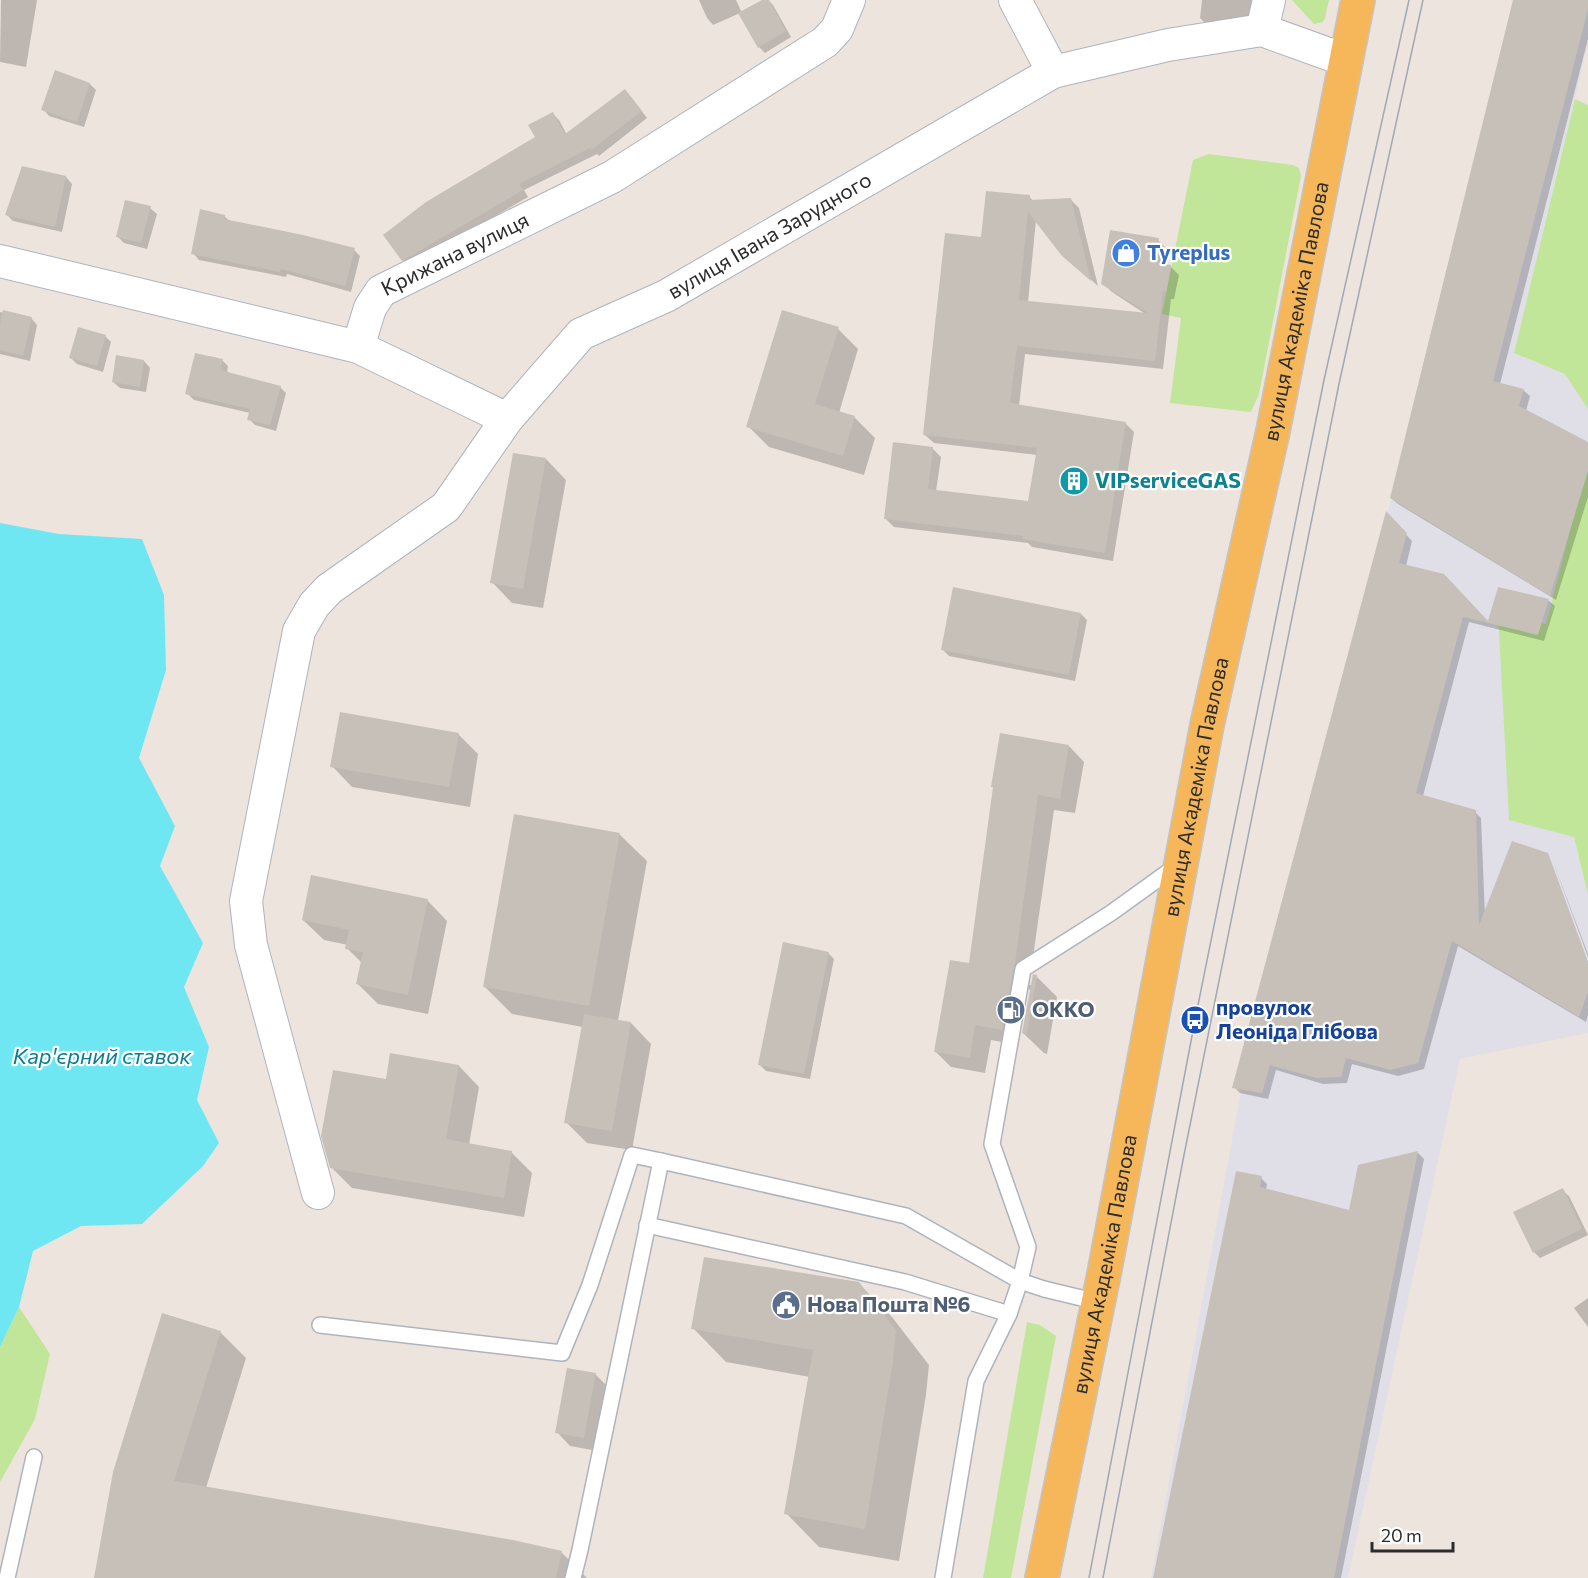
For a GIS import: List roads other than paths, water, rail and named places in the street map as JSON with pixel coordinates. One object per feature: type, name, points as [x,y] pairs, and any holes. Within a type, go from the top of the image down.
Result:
[{"type":"main road","name":"вулиця Академіка Павлова","points":[[1042,1578],[1098,1302],[1207,725],[1273,430],[1358,0]]},
{"type":"street","name":"Крижана вулиця","points":[[358,347],[370,308],[381,291],[612,177],[825,42],[837,29],[849,0]]},
{"type":"street","points":[[1015,0],[1053,72]]},
{"type":"street","points":[[1269,0],[1262,30],[1345,60]]},
{"type":"street","name":"вулиця Івана Зарудного","points":[[318,1193],[251,945],[246,901],[299,631],[314,605],[329,590],[446,507],[507,419],[581,334],[666,296],[1053,72],[1168,45],[1262,30]]},
{"type":"street","points":[[0,261],[358,347],[507,419]]},
{"type":"lane","points":[[943,1578],[976,1382],[1009,1314],[1028,1247],[992,1144],[1023,969],[1111,913],[1181,862]]},
{"type":"lane","points":[[320,1325],[562,1353],[590,1285],[632,1155],[906,1216],[1020,1281],[1098,1302]]},
{"type":"lane","points":[[573,1578],[661,1161]]},
{"type":"lane","points":[[647,1226],[905,1282],[1009,1314]]},
{"type":"lane","points":[[7,1578],[34,1457]]},
{"type":"water","name":"Кар'єрний ставок","points":[[0,523],[59,534],[142,539],[164,595],[166,670],[139,758],[175,826],[160,866],[203,943],[184,987],[209,1047],[197,1100],[219,1143],[203,1166],[142,1224],[81,1226],[33,1251],[19,1307],[0,1347]]},
{"type":"tram line","points":[[1089,1578],[1195,1020],[1324,380],[1409,0]]},
{"type":"tram line","points":[[1103,1578],[1184,1155],[1339,384],[1423,0]]},
{"type":"place","name":"Tyreplus","points":[[1126,253]]},
{"type":"place","name":"VIPserviceGAS","points":[[1074,481]]},
{"type":"place","name":"ОККО","points":[[1011,1010]]},
{"type":"place","name":"провулок Леоніда Глібова","points":[[1195,1020]]},
{"type":"place","name":"Нова Пошта №6","points":[[786,1305]]}]
